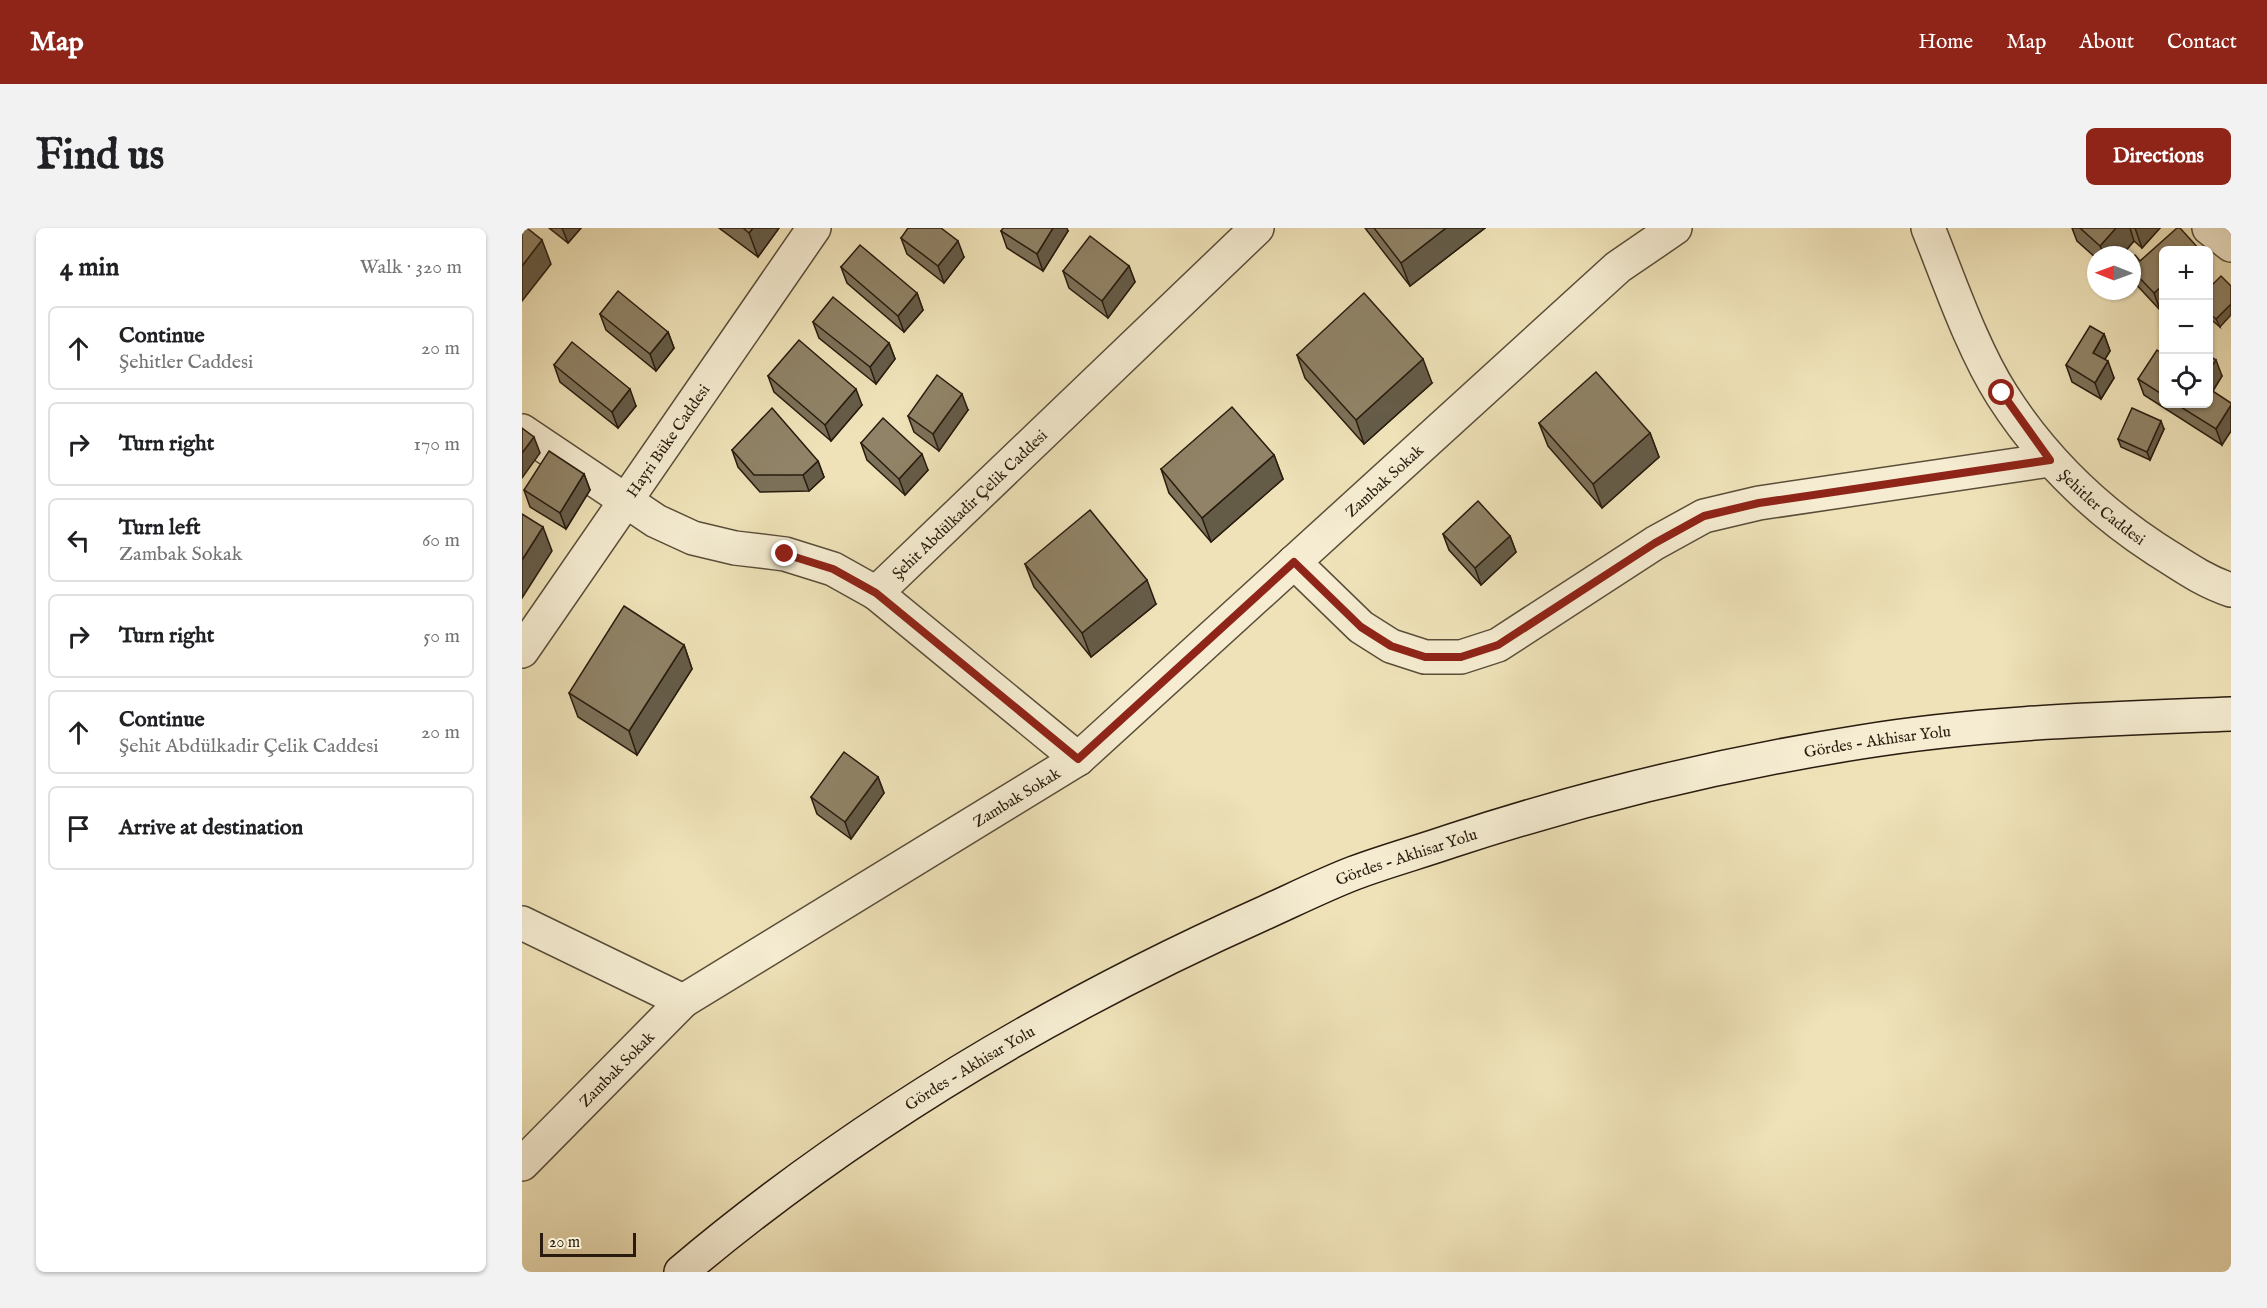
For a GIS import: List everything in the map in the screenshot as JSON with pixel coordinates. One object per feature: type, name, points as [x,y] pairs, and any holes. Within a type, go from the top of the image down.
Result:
[{"type":"street","name":"Hayri Büke Caddesi","points":[[522,651],[814,228]]},
{"type":"street","name":"Şehit Abdülkadir Çelik Caddesi","points":[[522,431],[656,521],[693,538],[735,548],[785,554],[833,569],[876,593],[1257,228]]},
{"type":"street","name":"Zambak Sokak","points":[[522,1164],[683,1001],[1078,759],[1617,267],[1675,228]]},
{"type":"street","name":"Şehitler Caddesi","points":[[1928,228],[1965,318],[2002,393],[2050,460],[2127,530],[2210,583],[2231,590]]},
{"type":"street","points":[[2208,228],[2231,245]]},
{"type":"street","points":[[1294,562],[1361,627],[1391,646],[1425,657],[1461,657],[1498,645],[1655,543],[1704,516],[1759,503],[2050,460]]},
{"type":"street","points":[[876,593],[1078,759]]},
{"type":"street","name":"Gördes - Akhisar Yolu","points":[[681,1272],[739,1223],[886,1119],[1039,1024],[1197,943],[1355,873],[1523,817],[1694,772],[1842,745],[2037,722],[2231,714]]},
{"type":"street","points":[[522,923],[683,1001]]},
{"type":"building","points":[[522,228],[527,228],[542,240],[522,266]]},
{"type":"building","points":[[743,228],[753,228],[749,233]]},
{"type":"building","points":[[908,228],[941,228],[958,241],[938,266],[901,238]]},
{"type":"building","points":[[1003,228],[1053,228],[1037,254],[1001,231]]},
{"type":"building","points":[[1374,228],[1446,228],[1401,263]]},
{"type":"building","points":[[2080,228],[2116,228],[2100,246]]},
{"type":"building","points":[[2177,228],[2180,228],[2196,246],[2159,246],[2159,289],[2154,293],[2141,279],[2141,260]]},
{"type":"building","points":[[1090,236],[1129,266],[1102,301],[1063,271]]},
{"type":"building","points":[[860,245],[917,293],[898,316],[841,267]]},
{"type":"building","points":[[2221,276],[2231,286],[2231,304],[2216,319],[2213,316],[2213,284]]},
{"type":"building","points":[[618,291],[668,332],[650,354],[600,314]]},
{"type":"building","points":[[1364,293],[1423,359],[1356,420],[1297,355]]},
{"type":"building","points":[[833,297],[889,343],[870,367],[813,322]]},
{"type":"building","points":[[2090,326],[2104,334],[2093,353],[2108,361],[2095,383],[2066,365]]},
{"type":"building","points":[[799,340],[856,389],[825,425],[768,376]]},
{"type":"building","points":[[572,342],[630,389],[612,412],[554,365]]},
{"type":"building","points":[[2157,350],[2159,351],[2159,392],[2138,379]]},
{"type":"building","points":[[1596,372],[1650,433],[1593,484],[1539,423]]},
{"type":"building","points":[[937,375],[962,394],[933,434],[908,416]]},
{"type":"building","points":[[2213,391],[2231,403],[2216,429],[2182,408],[2213,408]]},
{"type":"building","points":[[1232,407],[1274,455],[1202,518],[1161,469]]},
{"type":"building","points":[[772,408],[818,461],[803,475],[754,475],[732,450]]},
{"type":"building","points":[[2132,408],[2161,421],[2147,452],[2118,439]]},
{"type":"building","points":[[883,418],[922,454],[899,479],[861,443]]},
{"type":"building","points":[[522,428],[534,437],[522,453]]},
{"type":"building","points":[[549,451],[584,474],[560,513],[524,490]]},
{"type":"building","points":[[1478,501],[1510,536],[1475,568],[1443,534]]},
{"type":"building","points":[[1090,510],[1147,580],[1082,633],[1025,564]]},
{"type":"building","points":[[522,514],[543,527],[522,560]]},
{"type":"building","points":[[624,606],[684,645],[629,731],[569,693]]},
{"type":"building","points":[[844,752],[878,777],[845,822],[811,797]]},
{"type":"route","points":[[785,554],[833,569],[876,593],[1078,759],[1294,562],[1361,627],[1391,646],[1425,657],[1461,657],[1498,645],[1655,543],[1704,516],[1759,503],[2050,460],[2002,393]]}]
